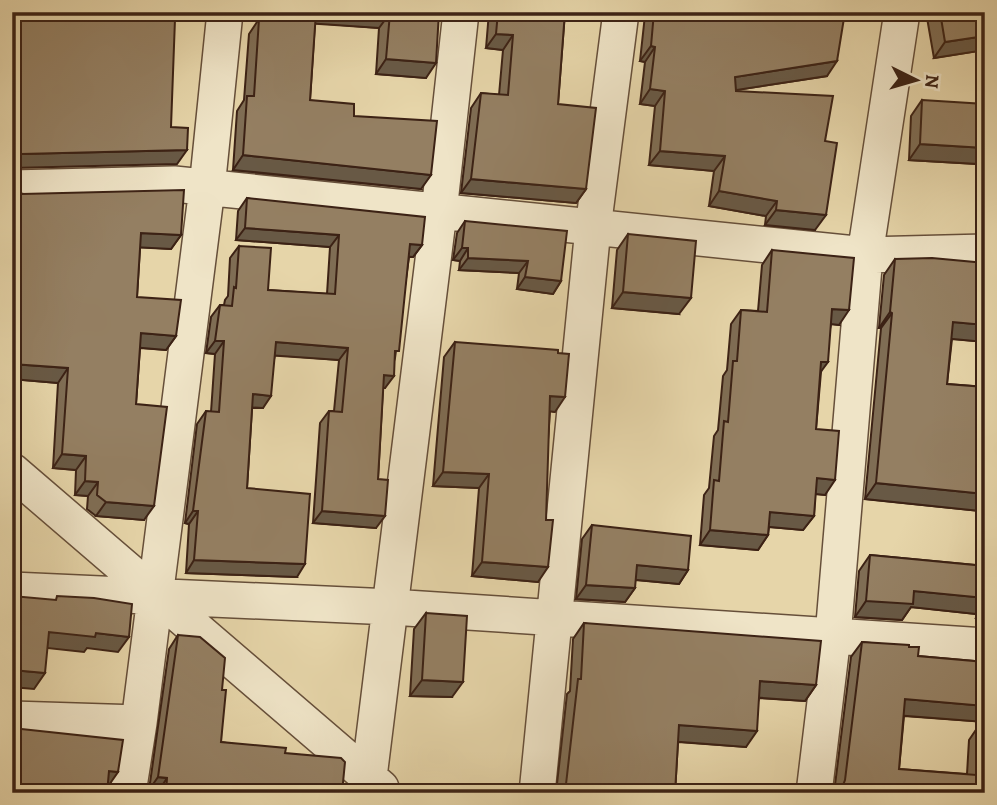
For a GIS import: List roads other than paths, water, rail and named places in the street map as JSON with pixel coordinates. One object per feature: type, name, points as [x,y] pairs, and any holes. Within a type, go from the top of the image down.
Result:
[{"type":"street","points":[[128,793],[208,188],[225,12]]},
{"type":"street","points":[[378,785],[391,607],[461,12]]},
{"type":"street","points":[[537,793],[593,228],[621,12]]},
{"type":"street","points":[[814,793],[833,636],[865,255],[902,12]]},
{"type":"street","points":[[12,188],[174,184],[865,255],[985,252]]},
{"type":"street","points":[[12,471],[378,785]]},
{"type":"street","points":[[12,590],[391,607],[985,646]]},
{"type":"street","points":[[12,719],[139,723]]}]
